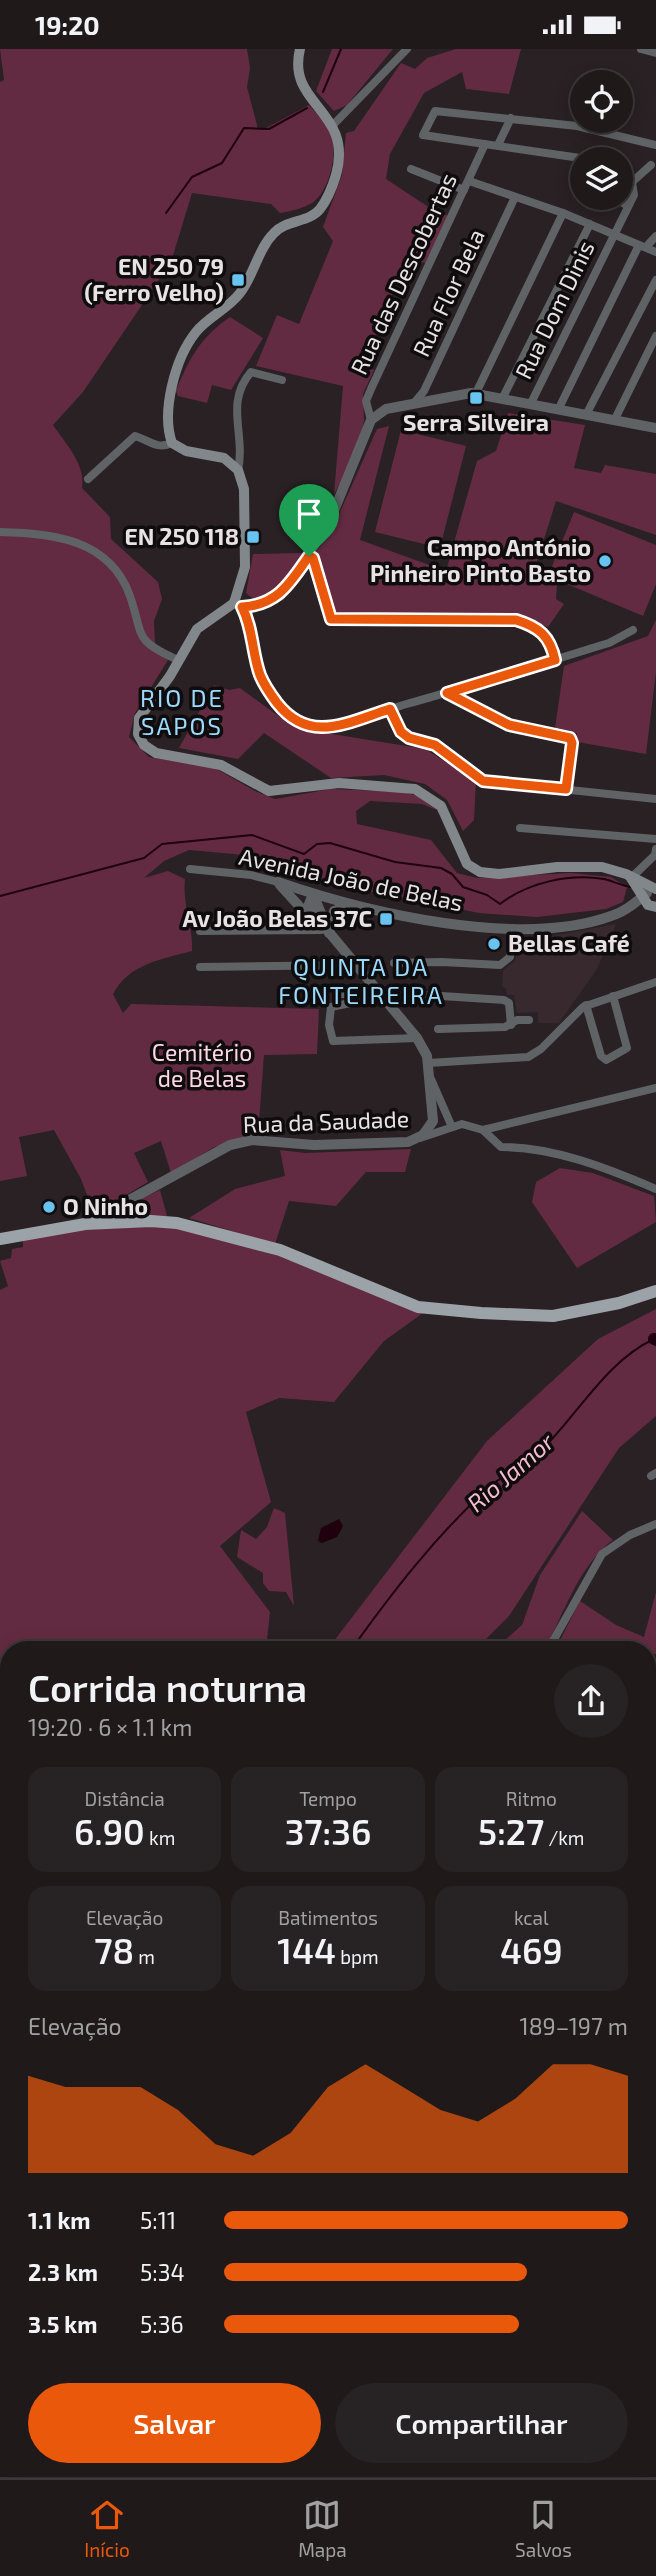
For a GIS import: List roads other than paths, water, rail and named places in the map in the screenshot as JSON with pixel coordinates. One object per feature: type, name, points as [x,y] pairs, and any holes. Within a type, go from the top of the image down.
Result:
[{"type":"main road","points":[[300,49],[298,76],[303,89],[333,125],[339,146],[339,164],[321,209],[311,217],[283,225],[273,234],[240,294],[196,331],[188,344],[167,407],[166,420],[172,443],[186,451],[224,458],[238,470],[244,489],[245,542],[245,567],[238,605],[197,629],[162,688],[139,718],[138,734],[144,745],[156,753],[221,765],[261,788],[276,792],[339,783],[415,789],[440,806],[467,864],[480,872],[499,874],[557,867],[602,867],[631,879],[651,900]]},
{"type":"main road","points":[[0,1239],[85,1224],[151,1221],[188,1225],[280,1250],[424,1308],[546,1317],[619,1303],[656,1291]]},
{"type":"street","points":[[641,49],[656,53]]},
{"type":"street","points":[[333,125],[344,117],[403,51]]},
{"type":"street","points":[[570,156],[423,135],[435,111],[577,126],[656,145]]},
{"type":"street","points":[[498,145],[511,118]]},
{"type":"street","name":"Rua das Descobertas","points":[[371,421],[366,401],[485,144]]},
{"type":"street","points":[[633,181],[652,165]]},
{"type":"street","points":[[411,169],[464,190]]},
{"type":"street","points":[[469,181],[563,213],[656,252]]},
{"type":"street","name":"Rua Flor Bela","points":[[414,403],[424,391],[515,198]]},
{"type":"street","name":"Rua Dom Dinis","points":[[531,403],[626,210]]},
{"type":"street","points":[[476,393],[563,213]]},
{"type":"street","points":[[503,397],[590,224]]},
{"type":"street","points":[[559,408],[642,246],[656,236]]},
{"type":"street","points":[[587,413],[656,280]]},
{"type":"street","points":[[615,419],[656,336]]},
{"type":"street","points":[[238,470],[240,458],[234,410],[245,378],[251,372],[282,380]]},
{"type":"street","points":[[633,630],[609,643],[447,693],[334,726],[311,727],[297,723],[282,709],[260,676],[238,605],[267,603],[280,596],[309,556],[339,503],[371,421],[386,409],[476,393],[656,428]]},
{"type":"street","points":[[88,479],[135,436],[153,445],[164,447],[172,443]]},
{"type":"street","points":[[0,532],[70,539],[101,554],[119,573],[130,595],[138,630],[147,644],[178,660]]},
{"type":"street","points":[[309,556],[313,558],[331,619],[516,620],[533,625],[545,634],[552,644],[555,660]]},
{"type":"street","points":[[447,693],[509,725],[570,738],[572,743],[566,789]]},
{"type":"street","points":[[390,709],[401,732],[409,738],[435,745],[483,781],[656,799]]},
{"type":"street","points":[[520,828],[656,839]]},
{"type":"street","points":[[631,879],[654,855],[656,849]]},
{"type":"street","name":"Avenida João de Belas","points":[[190,869],[251,875],[355,905],[449,923],[513,928],[554,928],[593,922],[651,900]]},
{"type":"street","points":[[278,883],[357,965],[417,1038],[452,1126]]},
{"type":"street","points":[[313,894],[309,900],[310,910],[325,931]]},
{"type":"street","points":[[325,931],[334,911],[355,905]]},
{"type":"street","points":[[299,930],[304,911]]},
{"type":"street","points":[[394,963],[500,965],[510,957],[513,928]]},
{"type":"street","points":[[200,931],[325,931]]},
{"type":"street","points":[[200,967],[357,965]]},
{"type":"street","points":[[428,1062],[514,1060],[528,1057],[541,1049],[586,1005],[656,982]]},
{"type":"street","points":[[379,992],[504,1000],[509,1003],[512,1025]]},
{"type":"street","points":[[340,993],[356,994],[360,1001],[331,1007],[329,1025],[333,1041],[417,1038]]},
{"type":"street","points":[[586,1005],[601,1056],[606,1060],[626,1048],[613,996]]},
{"type":"street","points":[[438,1029],[512,1025],[517,1020],[529,1020]]},
{"type":"street","points":[[408,1142],[423,1135],[433,1121],[432,1079]]},
{"type":"street","points":[[483,1130],[656,1088]]},
{"type":"street","name":"Rua da Saudade","points":[[85,1224],[230,1145],[252,1140],[314,1145],[408,1142],[462,1123],[483,1130],[500,1147],[524,1147],[590,1163],[656,1189]]},
{"type":"street","points":[[553,1641],[602,1554],[630,1535],[656,1524]]},
{"type":"waterway","points":[[323,92],[341,49]]},
{"type":"waterway","points":[[166,213],[192,177],[222,163],[244,128],[269,129],[307,108]]},
{"type":"waterway","points":[[0,896],[144,858],[162,844],[252,835],[304,854],[317,844],[330,843],[395,862],[441,868],[452,874],[463,887],[487,895],[500,904],[536,885],[577,877],[604,879],[630,887]]},
{"type":"waterway","name":"Rio Jamor","points":[[358,1641],[414,1567],[466,1509],[493,1484],[552,1439],[624,1358],[654,1339]]},
{"type":"place","name":"EN 250 79 (Ferro Velho)","points":[[238,280]]},
{"type":"place","name":"Serra Silveira","points":[[476,398]]},
{"type":"place","name":"EN 250 118","points":[[253,537]]},
{"type":"place","name":"Campo António Pinheiro Pinto Basto","points":[[605,561]]},
{"type":"place","name":"Av João Belas 37C","points":[[386,919]]},
{"type":"place","name":"Bellas Café","points":[[494,944]]},
{"type":"place","name":"O Ninho","points":[[49,1207]]},
{"type":"district","name":"RIO DE SAPOS","points":[[182,713]]},
{"type":"district","name":"QUINTA DA FONTEIREIRA","points":[[361,982]]},
{"type":"park label","name":"Cemitério de Belas","points":[[202,1066]]}]
